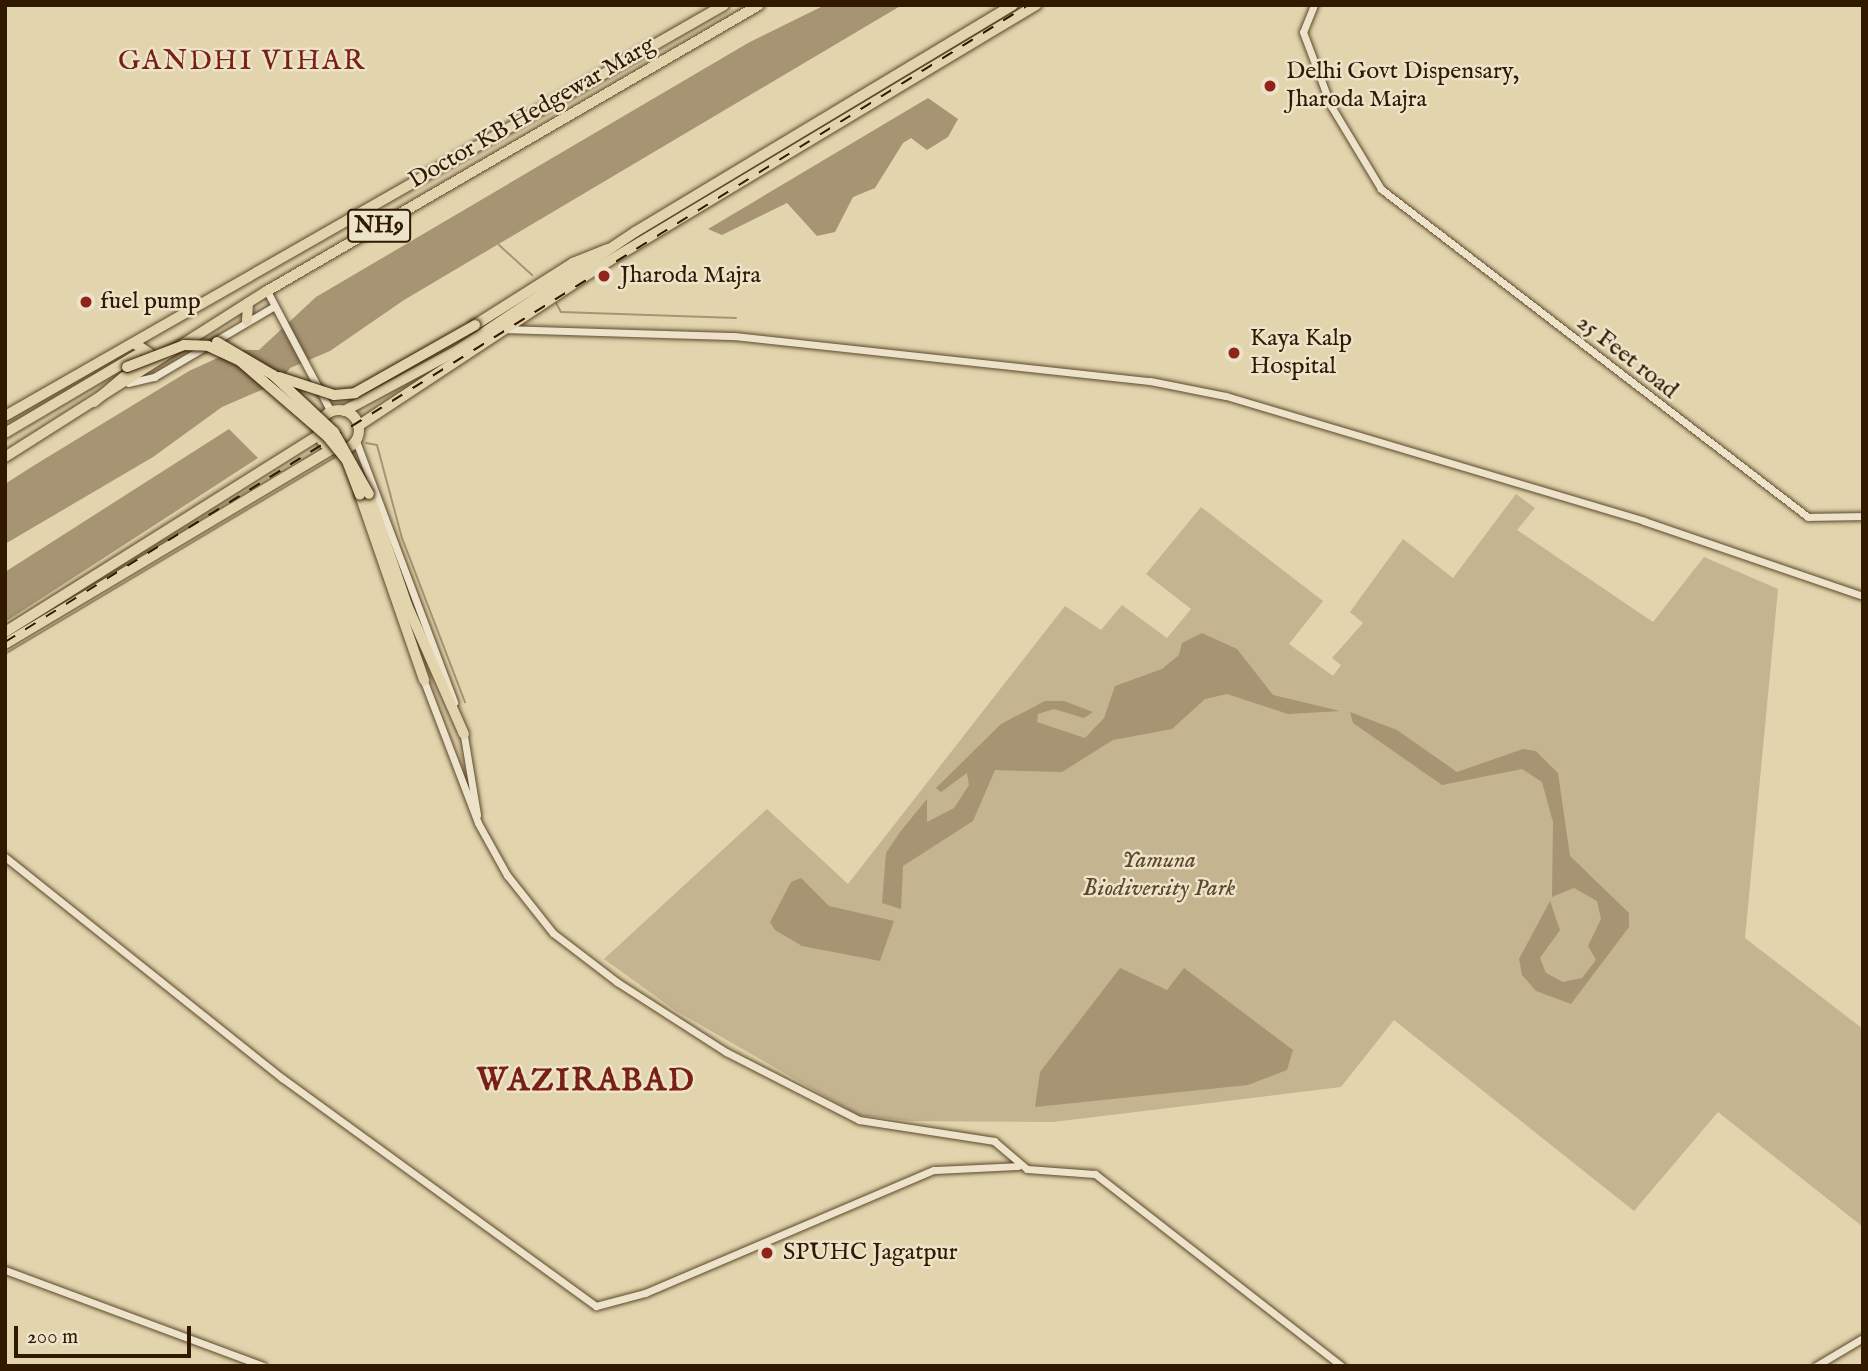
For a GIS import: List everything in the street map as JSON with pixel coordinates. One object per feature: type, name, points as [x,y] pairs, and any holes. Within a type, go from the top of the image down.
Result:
[{"type":"highway","name":"Doctor KB Hedgewar Marg","points":[[5,416],[723,5]]},
{"type":"highway","name":"Doctor KB Hedgewar Marg","points":[[5,457],[128,383],[267,291],[759,5]]},
{"type":"highway","points":[[5,433],[166,342],[216,341],[273,374],[334,395],[355,393],[475,325],[573,263],[607,249]]},
{"type":"highway","points":[[247,321],[248,303]]},
{"type":"highway","points":[[91,405],[103,389],[147,362],[146,347],[134,343]]},
{"type":"highway","points":[[5,441],[160,351],[196,345],[230,355],[309,419],[347,461],[419,643],[464,734]]},
{"type":"highway","points":[[273,374],[353,458],[419,643],[424,680]]},
{"type":"main road","points":[[5,632],[319,435],[322,420],[331,412],[344,411],[458,350],[544,289],[607,249],[1013,5]]},
{"type":"main road","points":[[5,645],[334,449],[356,441],[358,426],[546,303],[1036,5]]},
{"type":"main road","points":[[344,411],[358,426]]},
{"type":"main road","points":[[319,435],[334,449]]},
{"type":"street","name":"25 Feet road","points":[[1314,5],[1302,22],[1331,106],[1381,190],[1808,517],[1863,516]]},
{"type":"street","points":[[543,327],[536,313],[546,303],[544,289]]},
{"type":"street","points":[[267,291],[274,311],[331,412]]},
{"type":"street","points":[[128,383],[154,377],[247,321],[274,311]]},
{"type":"street","points":[[506,329],[543,327],[734,336],[1150,381],[1226,396],[1644,521],[1863,596]]},
{"type":"street","points":[[356,441],[464,734],[478,822]]},
{"type":"street","points":[[334,449],[478,822],[507,875],[553,933],[665,1014],[859,1120],[994,1141],[1018,1166]]},
{"type":"street","points":[[5,857],[282,1078],[596,1306],[654,1290],[914,1176],[947,1167],[1018,1166],[1096,1174],[1109,1181],[1342,1366]]},
{"type":"street","points":[[5,1270],[263,1366]]},
{"type":"street","points":[[1816,1366],[1863,1338]]},
{"type":"green space","name":"Yamuna Biodiversity Park","points":[[1516,494],[1535,508],[1517,530],[1653,622],[1704,557],[1778,589],[1745,938],[1863,1029],[1863,1227],[1718,1112],[1634,1211],[1394,1020],[1341,1087],[1053,1122],[909,1121],[858,1115],[676,1011],[604,959],[767,809],[848,884],[1065,606],[1101,630],[1122,605],[1167,638],[1191,609],[1146,574],[1201,507],[1323,601],[1289,644],[1333,676],[1341,665],[1332,658],[1363,623],[1350,612],[1403,539],[1453,578]]},
{"type":"shaded area","points":[[825,5],[902,5],[404,300],[330,351],[290,368],[280,382],[222,407],[153,457],[5,544],[5,484],[189,371],[235,350],[259,350],[316,297],[748,43]]},
{"type":"shaded area","points":[[928,98],[958,119],[948,137],[927,150],[911,138],[903,143],[875,188],[853,197],[835,232],[817,236],[787,203],[722,235],[708,229]]},
{"type":"shaded area","points":[[229,429],[258,458],[5,622],[5,572]]},
{"type":"shaded area","points":[[1202,633],[1237,649],[1273,695],[1340,711],[1288,714],[1227,694],[1205,699],[1172,729],[1113,740],[1062,772],[995,770],[973,821],[903,866],[901,909],[882,903],[886,853],[927,799],[927,822],[954,808],[969,785],[967,773],[941,792],[936,788],[1001,724],[1045,701],[1064,701],[1093,712],[1084,718],[1054,709],[1038,714],[1037,722],[1085,738],[1104,718],[1115,686],[1162,669],[1179,655],[1182,643]]},
{"type":"shaded area","points":[[1350,712],[1397,730],[1457,772],[1523,749],[1536,751],[1558,773],[1570,856],[1629,913],[1629,927],[1571,1004],[1536,991],[1522,975],[1519,959],[1550,901],[1560,930],[1540,958],[1546,973],[1563,982],[1582,978],[1596,960],[1588,946],[1601,919],[1597,901],[1574,888],[1552,897],[1553,822],[1542,782],[1522,769],[1442,785],[1353,723]]},
{"type":"shaded area","points":[[801,878],[829,906],[894,921],[880,961],[802,946],[775,930],[770,922],[791,882]]},
{"type":"shaded area","points":[[1120,968],[1167,990],[1184,968],[1293,1050],[1287,1070],[1248,1085],[1035,1107],[1040,1072]]},
{"type":"waterway","points":[[499,245],[532,275]]},
{"type":"waterway","points":[[556,303],[561,312],[736,318]]},
{"type":"waterway","points":[[366,443],[377,445],[402,538],[465,702]]},
{"type":"waterway","points":[[5,654],[334,458]]},
{"type":"railway","points":[[5,642],[1028,5]]},
{"type":"place","name":"Delhi Govt Dispensary, Jharoda Majra","points":[[1270,86]]},
{"type":"place","name":"Jharoda Majra","points":[[604,276]]},
{"type":"place","name":"fuel pump","points":[[86,302]]},
{"type":"place","name":"Kaya Kalp Hospital","points":[[1234,353]]},
{"type":"place","name":"SPUHC Jagatpur","points":[[767,1253]]},
{"type":"district","name":"GANDHI VIHAR","points":[[242,62]]},
{"type":"district","name":"WAZIRABAD","points":[[586,1082]]}]
